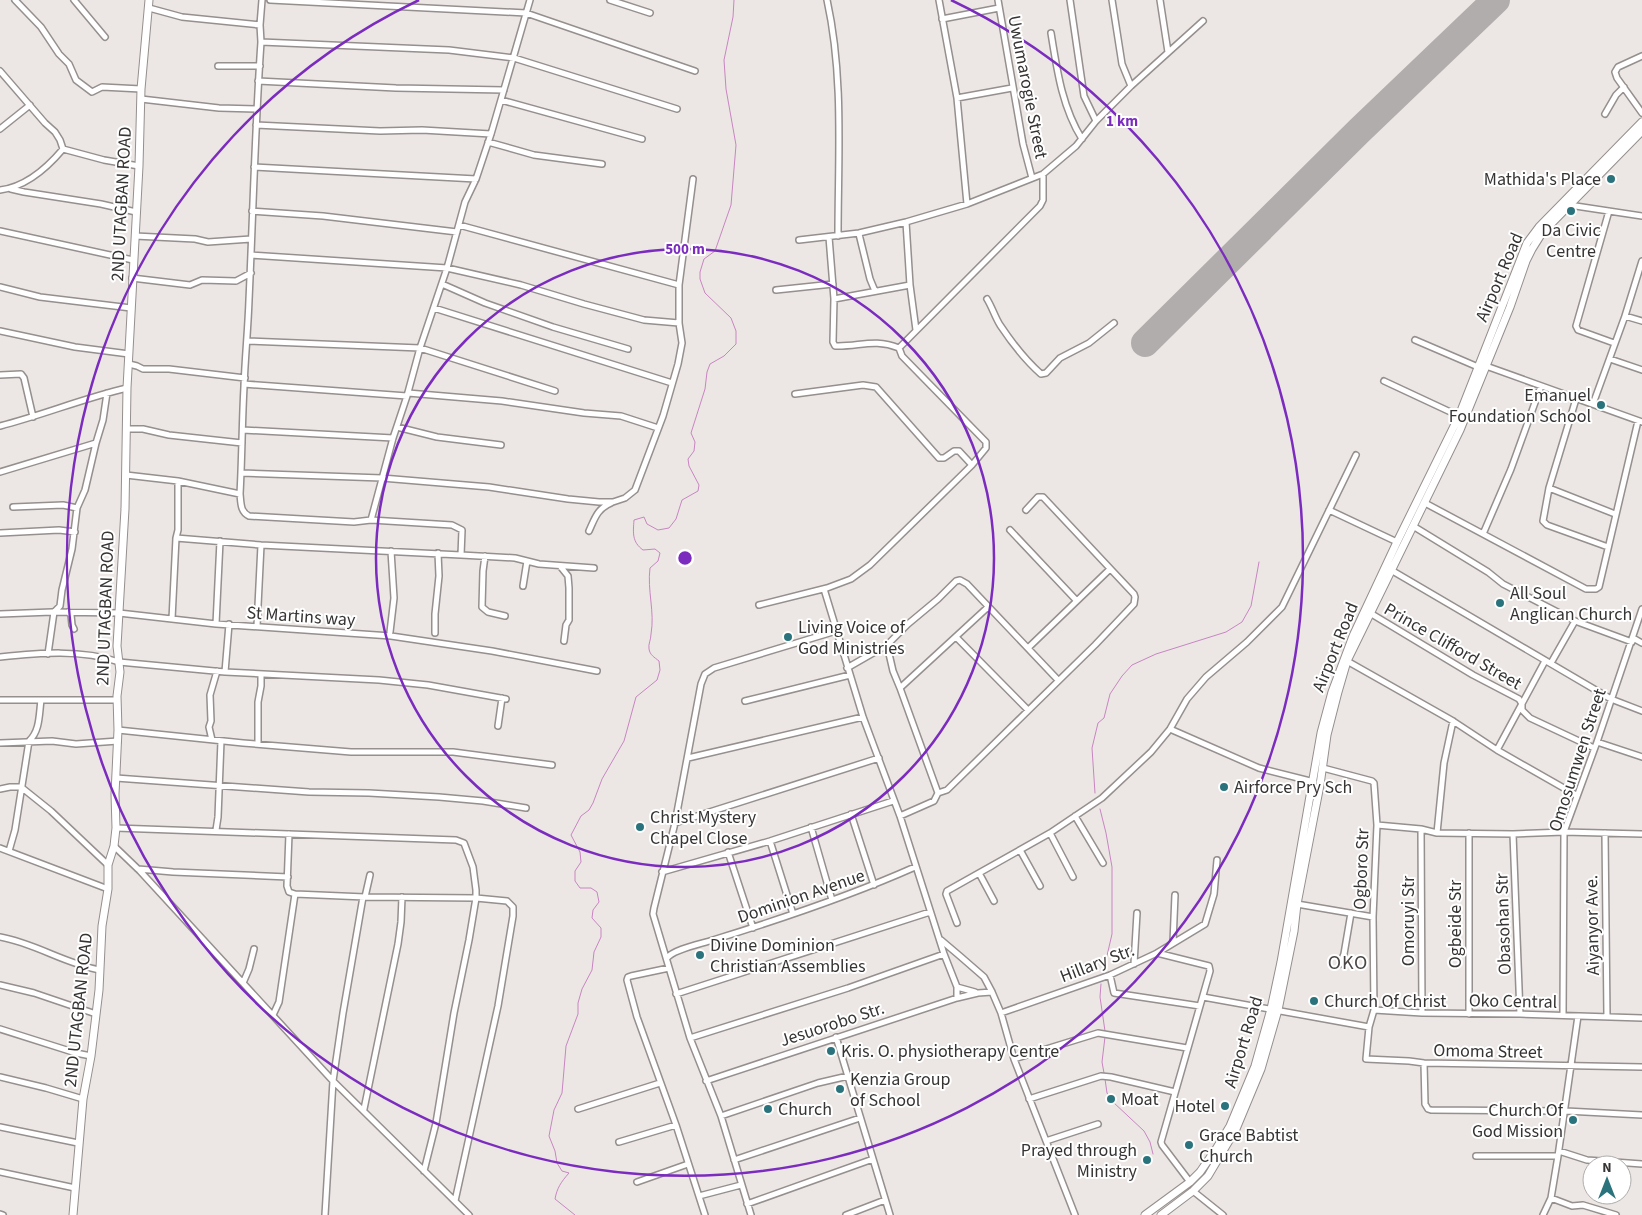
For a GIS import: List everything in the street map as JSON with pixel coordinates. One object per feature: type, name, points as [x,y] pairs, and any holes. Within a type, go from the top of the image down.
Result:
[{"type":"main road","name":"2ND UTAGBAN ROAD","points":[[73,1215],[83,1099],[92,1056],[102,926],[108,889],[108,865],[114,846],[116,828],[117,700],[120,672],[117,646],[126,475],[127,388],[139,166],[140,99],[149,4]]},
{"type":"main road","name":"Airport Road","points":[[1161,1215],[1193,1191],[1208,1176],[1236,1129],[1261,1069],[1294,931],[1297,904],[1331,720],[1347,662],[1460,430],[1532,249],[1542,233],[1626,143],[1642,122]]},
{"type":"main road","name":"Airport Road","points":[[1145,1215],[1190,1182],[1200,1172],[1230,1126],[1255,1066],[1274,1010],[1321,733],[1332,692],[1353,636],[1459,416],[1527,243],[1539,227],[1626,143],[1642,131]]},
{"type":"street","points":[[15,0],[41,28],[59,54],[69,64],[76,80],[92,92],[102,87],[141,89]]},
{"type":"street","points":[[74,0],[105,37]]},
{"type":"street","points":[[262,0],[244,381],[241,508],[249,516],[452,525],[462,530],[461,554]]},
{"type":"street","points":[[270,0],[380,4],[526,13],[695,71]]},
{"type":"street","points":[[371,520],[420,348],[447,268],[465,202],[476,179],[488,142],[530,0]]},
{"type":"street","points":[[610,0],[650,14]]},
{"type":"street","points":[[827,0],[837,72],[838,236]]},
{"type":"street","points":[[939,0],[957,98],[967,204]]},
{"type":"street","name":"Uwumarogie Street","points":[[998,0],[1012,88],[1032,178]]},
{"type":"street","points":[[1070,0],[1084,96],[1096,121]]},
{"type":"street","points":[[1112,0],[1122,64],[1130,86]]},
{"type":"street","points":[[1160,0],[1168,52]]},
{"type":"street","points":[[149,4],[182,17],[260,25]]},
{"type":"street","points":[[942,19],[999,8]]},
{"type":"street","points":[[799,240],[838,236],[906,222],[967,204],[1043,174],[1082,140],[1096,121],[1130,86],[1203,21]]},
{"type":"street","points":[[1051,33],[1064,104],[1082,140]]},
{"type":"street","points":[[261,42],[449,50],[514,58],[677,109]]},
{"type":"street","points":[[1642,56],[1615,70],[1615,75],[1642,113]]},
{"type":"street","points":[[218,66],[260,66]]},
{"type":"street","points":[[0,71],[55,132],[63,149]]},
{"type":"street","points":[[258,81],[396,88],[504,90]]},
{"type":"street","points":[[1605,114],[1616,95],[1624,87]]},
{"type":"street","points":[[957,98],[1012,88]]},
{"type":"street","points":[[140,99],[219,108],[256,109]]},
{"type":"street","points":[[501,100],[642,139]]},
{"type":"street","points":[[0,129],[30,105]]},
{"type":"street","points":[[256,126],[380,131],[422,130],[490,134]]},
{"type":"street","points":[[488,142],[534,155],[602,164]]},
{"type":"street","points":[[63,149],[104,160],[139,166]]},
{"type":"street","points":[[0,190],[11,189],[23,184],[52,162],[63,149]]},
{"type":"street","points":[[254,167],[476,179]]},
{"type":"street","points":[[899,348],[1040,206],[1043,200],[1043,174]]},
{"type":"street","points":[[589,531],[597,513],[602,507],[625,498],[635,490],[658,428],[678,364],[682,343],[679,323],[679,285],[693,179]]},
{"type":"street","points":[[11,189],[101,204],[136,212]]},
{"type":"street","points":[[1568,205],[1642,216]]},
{"type":"street","points":[[252,211],[323,216],[457,232]]},
{"type":"street","points":[[1609,211],[1576,326],[1578,330],[1614,343]]},
{"type":"street","points":[[906,222],[910,285],[916,330]]},
{"type":"street","points":[[459,225],[679,285]]},
{"type":"street","points":[[0,232],[133,260]]},
{"type":"street","points":[[859,234],[870,280],[876,291]]},
{"type":"street","points":[[135,236],[196,239],[208,242],[251,239]]},
{"type":"street","points":[[759,605],[824,589],[851,579],[870,565],[972,465],[987,446],[986,442],[902,356],[899,348],[888,344],[874,343],[834,346],[834,299],[829,236]]},
{"type":"street","points":[[251,255],[447,268],[521,285],[644,320],[679,323]]},
{"type":"street","points":[[1593,404],[1614,343],[1626,316],[1642,264]]},
{"type":"street","points":[[132,278],[190,285],[202,280],[236,281],[250,273]]},
{"type":"street","points":[[442,284],[507,311],[628,350]]},
{"type":"street","points":[[776,290],[833,284]]},
{"type":"street","points":[[834,299],[910,285]]},
{"type":"street","points":[[0,287],[40,297],[131,308]]},
{"type":"street","points":[[987,299],[1000,324],[1015,346],[1041,374],[1046,373],[1060,358],[1089,343],[1114,323]]},
{"type":"street","points":[[434,308],[672,383]]},
{"type":"street","points":[[1626,316],[1642,321]]},
{"type":"street","points":[[0,331],[75,346],[129,354]]},
{"type":"street","points":[[1415,340],[1478,367]]},
{"type":"street","points":[[247,341],[420,348],[555,391]]},
{"type":"street","points":[[1610,359],[1642,370]]},
{"type":"street","points":[[129,364],[143,370],[169,369],[244,381],[502,401],[584,413],[621,416],[658,428]]},
{"type":"street","points":[[1424,503],[1586,589],[1591,590],[1599,587],[1640,421],[1486,366]]},
{"type":"street","points":[[0,375],[21,374],[24,378],[33,417]]},
{"type":"street","points":[[1384,381],[1459,416]]},
{"type":"street","points":[[795,394],[863,385],[876,387],[939,458],[943,459],[954,451],[959,451],[972,465]]},
{"type":"street","points":[[1483,534],[1511,469],[1541,386]]},
{"type":"street","points":[[0,426],[127,388]]},
{"type":"street","points":[[48,654],[54,612],[60,606],[72,549],[77,508],[85,490],[103,420],[107,393]]},
{"type":"street","points":[[1576,399],[1549,488],[1543,517],[1545,523],[1608,546]]},
{"type":"street","points":[[397,427],[437,437],[501,445]]},
{"type":"street","points":[[127,429],[143,429],[170,435],[242,443]]},
{"type":"street","points":[[243,430],[393,438]]},
{"type":"street","points":[[0,472],[96,443]]},
{"type":"street","points":[[957,923],[946,894],[947,891],[1050,833],[1102,798],[1151,752],[1170,729],[1187,699],[1206,677],[1247,642],[1282,607],[1356,455]]},
{"type":"street","points":[[241,474],[382,478],[489,487],[568,500],[613,502]]},
{"type":"street","points":[[126,475],[178,481],[240,494]]},
{"type":"street","points":[[172,619],[178,481]]},
{"type":"street","points":[[1549,488],[1616,514]]},
{"type":"street","points":[[900,816],[934,801],[938,793],[947,790],[1095,645],[1134,604],[1136,597],[1134,594],[1042,497],[1038,497],[1026,510]]},
{"type":"street","points":[[13,507],[63,506],[77,508]]},
{"type":"street","points":[[1330,510],[1397,542]]},
{"type":"street","points":[[1413,526],[1481,567],[1503,584],[1575,621],[1642,643]]},
{"type":"street","points":[[0,533],[59,530],[75,532]]},
{"type":"street","points":[[1010,530],[1076,600]]},
{"type":"street","points":[[176,538],[261,545],[461,554],[560,566],[594,568]]},
{"type":"street","points":[[216,624],[220,541]]},
{"type":"street","points":[[257,626],[261,545]]},
{"type":"street","points":[[390,632],[394,598],[391,551]]},
{"type":"street","points":[[435,633],[439,576],[438,553]]},
{"type":"street","points":[[485,556],[482,608],[488,612],[505,616]]},
{"type":"street","points":[[523,586],[527,561]]},
{"type":"street","points":[[560,566],[568,576],[569,588],[570,620],[566,626],[564,641]]},
{"type":"street","points":[[1028,648],[1110,568]]},
{"type":"street","points":[[1391,570],[1611,699],[1642,711]]},
{"type":"street","points":[[847,668],[887,646],[908,624],[956,581],[961,581],[967,584],[1058,680]]},
{"type":"street","points":[[824,589],[863,717],[900,816],[915,867],[957,987],[957,998]]},
{"type":"street","points":[[60,606],[71,615],[74,629]]},
{"type":"street","points":[[900,688],[988,607]]},
{"type":"street","name":"Omosumwen Street","points":[[1563,1015],[1564,832],[1642,609]]},
{"type":"street","name":"St Martins way","points":[[0,614],[54,612],[119,613],[216,624],[391,636],[492,651],[597,671]]},
{"type":"street","name":"Prince Clifford Street","points":[[1370,613],[1473,675],[1519,700],[1522,704],[1522,710],[1530,718],[1594,748]]},
{"type":"street","points":[[1551,663],[1575,621]]},
{"type":"street","points":[[225,672],[229,624]]},
{"type":"street","points":[[751,1215],[721,1116],[690,1038],[654,914],[688,758],[701,684],[705,674],[708,670],[836,631]]},
{"type":"street","points":[[956,637],[1028,710]]},
{"type":"street","points":[[887,646],[938,793]]},
{"type":"street","points":[[0,658],[48,654],[77,654],[103,657],[119,662],[225,672],[379,680],[428,685],[504,699],[498,726]]},
{"type":"street","points":[[1497,750],[1545,661]]},
{"type":"street","points":[[1347,662],[1453,721],[1497,750],[1576,795]]},
{"type":"street","points":[[212,740],[209,727],[211,720],[210,695],[217,671]]},
{"type":"street","points":[[258,744],[258,702],[261,674]]},
{"type":"street","points":[[745,701],[850,675]]},
{"type":"street","points":[[0,700],[117,700]]},
{"type":"street","points":[[9,851],[15,830],[29,741],[37,729],[41,700]]},
{"type":"street","points":[[688,758],[863,717]]},
{"type":"street","points":[[1437,833],[1444,763],[1453,721]]},
{"type":"street","points":[[1170,729],[1260,768],[1314,782]]},
{"type":"street","points":[[118,730],[351,752],[453,752],[552,766]]},
{"type":"street","points":[[0,744],[29,741],[76,744],[118,741]]},
{"type":"street","points":[[216,830],[221,741]]},
{"type":"street","points":[[1597,742],[1642,758]]},
{"type":"street","points":[[674,823],[879,758]]},
{"type":"street","name":"Ogboro Str","points":[[1323,768],[1374,783],[1377,825],[1373,917],[1374,1010]]},
{"type":"street","points":[[116,778],[309,792],[438,797],[483,801],[526,808]]},
{"type":"street","points":[[0,789],[21,787],[52,811],[108,865]]},
{"type":"street","points":[[662,872],[770,841],[893,801]]},
{"type":"street","points":[[851,814],[874,885]]},
{"type":"street","points":[[1075,816],[1103,863]]},
{"type":"street","points":[[1377,825],[1421,829],[1437,833],[1513,834],[1564,832],[1642,834]]},
{"type":"street","points":[[811,827],[832,900]]},
{"type":"street","points":[[116,828],[456,840],[464,843],[473,867],[476,898],[454,1013],[436,1123],[424,1171]]},
{"type":"street","name":"Omoruyi Str","points":[[1421,829],[1422,1013]]},
{"type":"street","points":[[1050,833],[1073,877]]},
{"type":"street","name":"Ogbeide Str","points":[[1469,833],[1469,1014]]},
{"type":"street","name":"Aiyanyor Ave.","points":[[1605,833],[1608,1017]]},
{"type":"street","points":[[289,834],[287,886],[289,892],[295,894],[476,898],[507,901],[513,907],[498,1006],[455,1201]]},
{"type":"street","name":"Obasohan Str","points":[[1513,834],[1520,1014]]},
{"type":"street","points":[[770,841],[793,914]]},
{"type":"street","points":[[114,846],[333,1081],[469,1215]]},
{"type":"street","points":[[0,848],[108,889]]},
{"type":"street","points":[[1020,850],[1040,886]]},
{"type":"street","points":[[728,852],[753,928]]},
{"type":"street","points":[[1157,954],[1173,942],[1205,924],[1214,894],[1217,860]]},
{"type":"street","name":"Dominion Avenue","points":[[666,958],[670,954],[687,948],[753,928],[874,885],[915,867]]},
{"type":"street","points":[[137,869],[288,877]]},
{"type":"street","points":[[979,873],[994,901]]},
{"type":"street","points":[[325,1215],[333,1081],[343,1013],[364,897],[370,875]]},
{"type":"street","points":[[273,1015],[279,1002],[295,894]]},
{"type":"street","points":[[1173,942],[1175,895]]},
{"type":"street","points":[[364,1109],[398,944],[402,897]]},
{"type":"street","points":[[1297,904],[1373,917]]},
{"type":"street","points":[[676,994],[930,912]]},
{"type":"street","points":[[1134,964],[1137,913]]},
{"type":"street","points":[[1340,964],[1344,954],[1351,913]]},
{"type":"street","points":[[0,937],[21,942],[77,964],[100,970]]},
{"type":"street","points":[[940,940],[984,977],[992,992],[1001,1013],[1014,1059],[1075,1215]]},
{"type":"street","points":[[243,983],[249,970],[254,949]]},
{"type":"street","points":[[690,1038],[848,988],[944,954]]},
{"type":"street","name":"Hillary Str.","points":[[1001,1013],[1110,975],[1157,954],[1208,966],[1210,971],[1203,998]]},
{"type":"street","points":[[669,968],[631,976],[627,980],[637,1017],[676,1125],[705,1215]]},
{"type":"street","points":[[1110,975],[1114,993],[1200,1006]]},
{"type":"street","points":[[0,985],[34,993],[96,1014]]},
{"type":"street","points":[[957,987],[978,993],[992,992]]},
{"type":"street","name":"Jesuorobo Str.","points":[[706,1080],[957,998],[978,993]]},
{"type":"street","points":[[1190,1182],[1161,1142],[1203,998],[1369,1027],[1374,1010]]},
{"type":"street","name":"Oko Central","points":[[1374,1010],[1422,1013],[1642,1018]]},
{"type":"street","points":[[1544,1215],[1551,1198],[1559,1154],[1578,1016]]},
{"type":"street","name":"Omoma Street","points":[[1369,1027],[1366,1059],[1424,1063],[1642,1067]]},
{"type":"street","points":[[0,1030],[92,1056]]},
{"type":"street","points":[[1014,1059],[1098,1033],[1187,1048]]},
{"type":"street","points":[[836,1038],[890,1215]]},
{"type":"street","points":[[1424,1063],[1425,1104],[1431,1110],[1566,1110],[1642,1115]]},
{"type":"street","points":[[721,1116],[818,1083],[848,1076]]},
{"type":"street","points":[[1029,1099],[1101,1076],[1111,1076],[1175,1092]]},
{"type":"street","points":[[0,1077],[83,1099]]},
{"type":"street","points":[[578,1109],[660,1083]]},
{"type":"street","points":[[734,1160],[860,1118]]},
{"type":"street","points":[[1046,1141],[1098,1124]]},
{"type":"street","points":[[619,1142],[676,1125]]},
{"type":"street","points":[[0,1127],[78,1143]]},
{"type":"street","points":[[1476,1156],[1559,1154],[1587,1160],[1642,1164]]},
{"type":"street","points":[[747,1204],[873,1159]]},
{"type":"street","points":[[637,1182],[688,1164]]},
{"type":"street","points":[[0,1172],[75,1188]]},
{"type":"street","points":[[699,1196],[741,1185]]},
{"type":"street","points":[[1193,1191],[1224,1215]]},
{"type":"street","points":[[1551,1198],[1572,1206],[1583,1204],[1616,1215]]},
{"type":"street","points":[[846,1215],[885,1200]]},
{"type":"waterway","points":[[575,1215],[555,1199],[560,1185],[569,1173],[562,1171],[557,1163],[549,1136],[554,1110],[562,1093],[566,1046],[578,1014],[578,1003],[582,989],[592,970],[594,952],[601,937],[601,928],[592,918],[593,910],[599,902],[597,892],[591,888],[580,888],[575,881],[575,871],[581,862],[580,852],[571,835],[581,816],[589,810],[593,803],[602,779],[624,741],[636,697],[657,680],[660,670],[659,661],[651,654],[649,647],[652,626],[649,576],[650,568],[658,561],[660,553],[655,549],[643,550],[639,547],[635,540],[634,520],[644,517],[647,524],[658,530],[669,528],[676,519],[682,500],[698,491],[699,485],[689,466],[688,459],[694,451],[695,442],[691,433],[705,389],[710,364],[724,356],[736,344],[736,331],[731,318],[705,293],[700,279],[704,259],[715,251],[731,205],[736,145],[726,89],[724,60],[733,17],[734,0]]},
{"type":"waterway","points":[[1095,793],[1092,748],[1098,723],[1104,718],[1110,694],[1122,676],[1132,665],[1156,654],[1226,632],[1242,622],[1251,606],[1259,562]]},
{"type":"waterway","points":[[1100,809],[1112,867],[1112,934],[1103,973]]},
{"type":"waterway","points":[[1101,984],[1100,997],[1105,1031]]},
{"type":"waterway","points":[[1104,1073],[1102,1062],[1105,1037]]},
{"type":"waterway","points":[[1105,1079],[1107,1093],[1113,1102],[1144,1131],[1150,1142],[1153,1154]]},
{"type":"runway","points":[[1145,343],[1359,131],[1496,0]]},
{"type":"place","name":"Mathida's Place","points":[[1611,179]]},
{"type":"place","name":"Da Civic Centre","points":[[1571,211]]},
{"type":"place","name":"Emanuel Foundation School","points":[[1601,405]]},
{"type":"place","name":"All Soul Anglican Church","points":[[1500,603]]},
{"type":"place","name":"Living Voice of God Ministries","points":[[788,637]]},
{"type":"place","name":"Airforce Pry Sch","points":[[1224,787]]},
{"type":"place","name":"Christ Mystery Chapel Close","points":[[640,827]]},
{"type":"place","name":"Divine Dominion Christian Assemblies","points":[[700,955]]},
{"type":"place","name":"Church Of Christ","points":[[1314,1001]]},
{"type":"place","name":"Kris. O. physiotherapy Centre","points":[[831,1051]]},
{"type":"place","name":"Kenzia Group of School","points":[[840,1089]]},
{"type":"place","name":"Moat","points":[[1111,1099]]},
{"type":"place","name":"Hotel","points":[[1225,1106]]},
{"type":"place","name":"Church","points":[[768,1109]]},
{"type":"place","name":"Church Of God Mission","points":[[1573,1120]]},
{"type":"place","name":"Grace Babtist Church","points":[[1189,1145]]},
{"type":"place","name":"Prayed through Ministry","points":[[1147,1160]]},
{"type":"district","name":"OKO","points":[[1348,962]]}]
